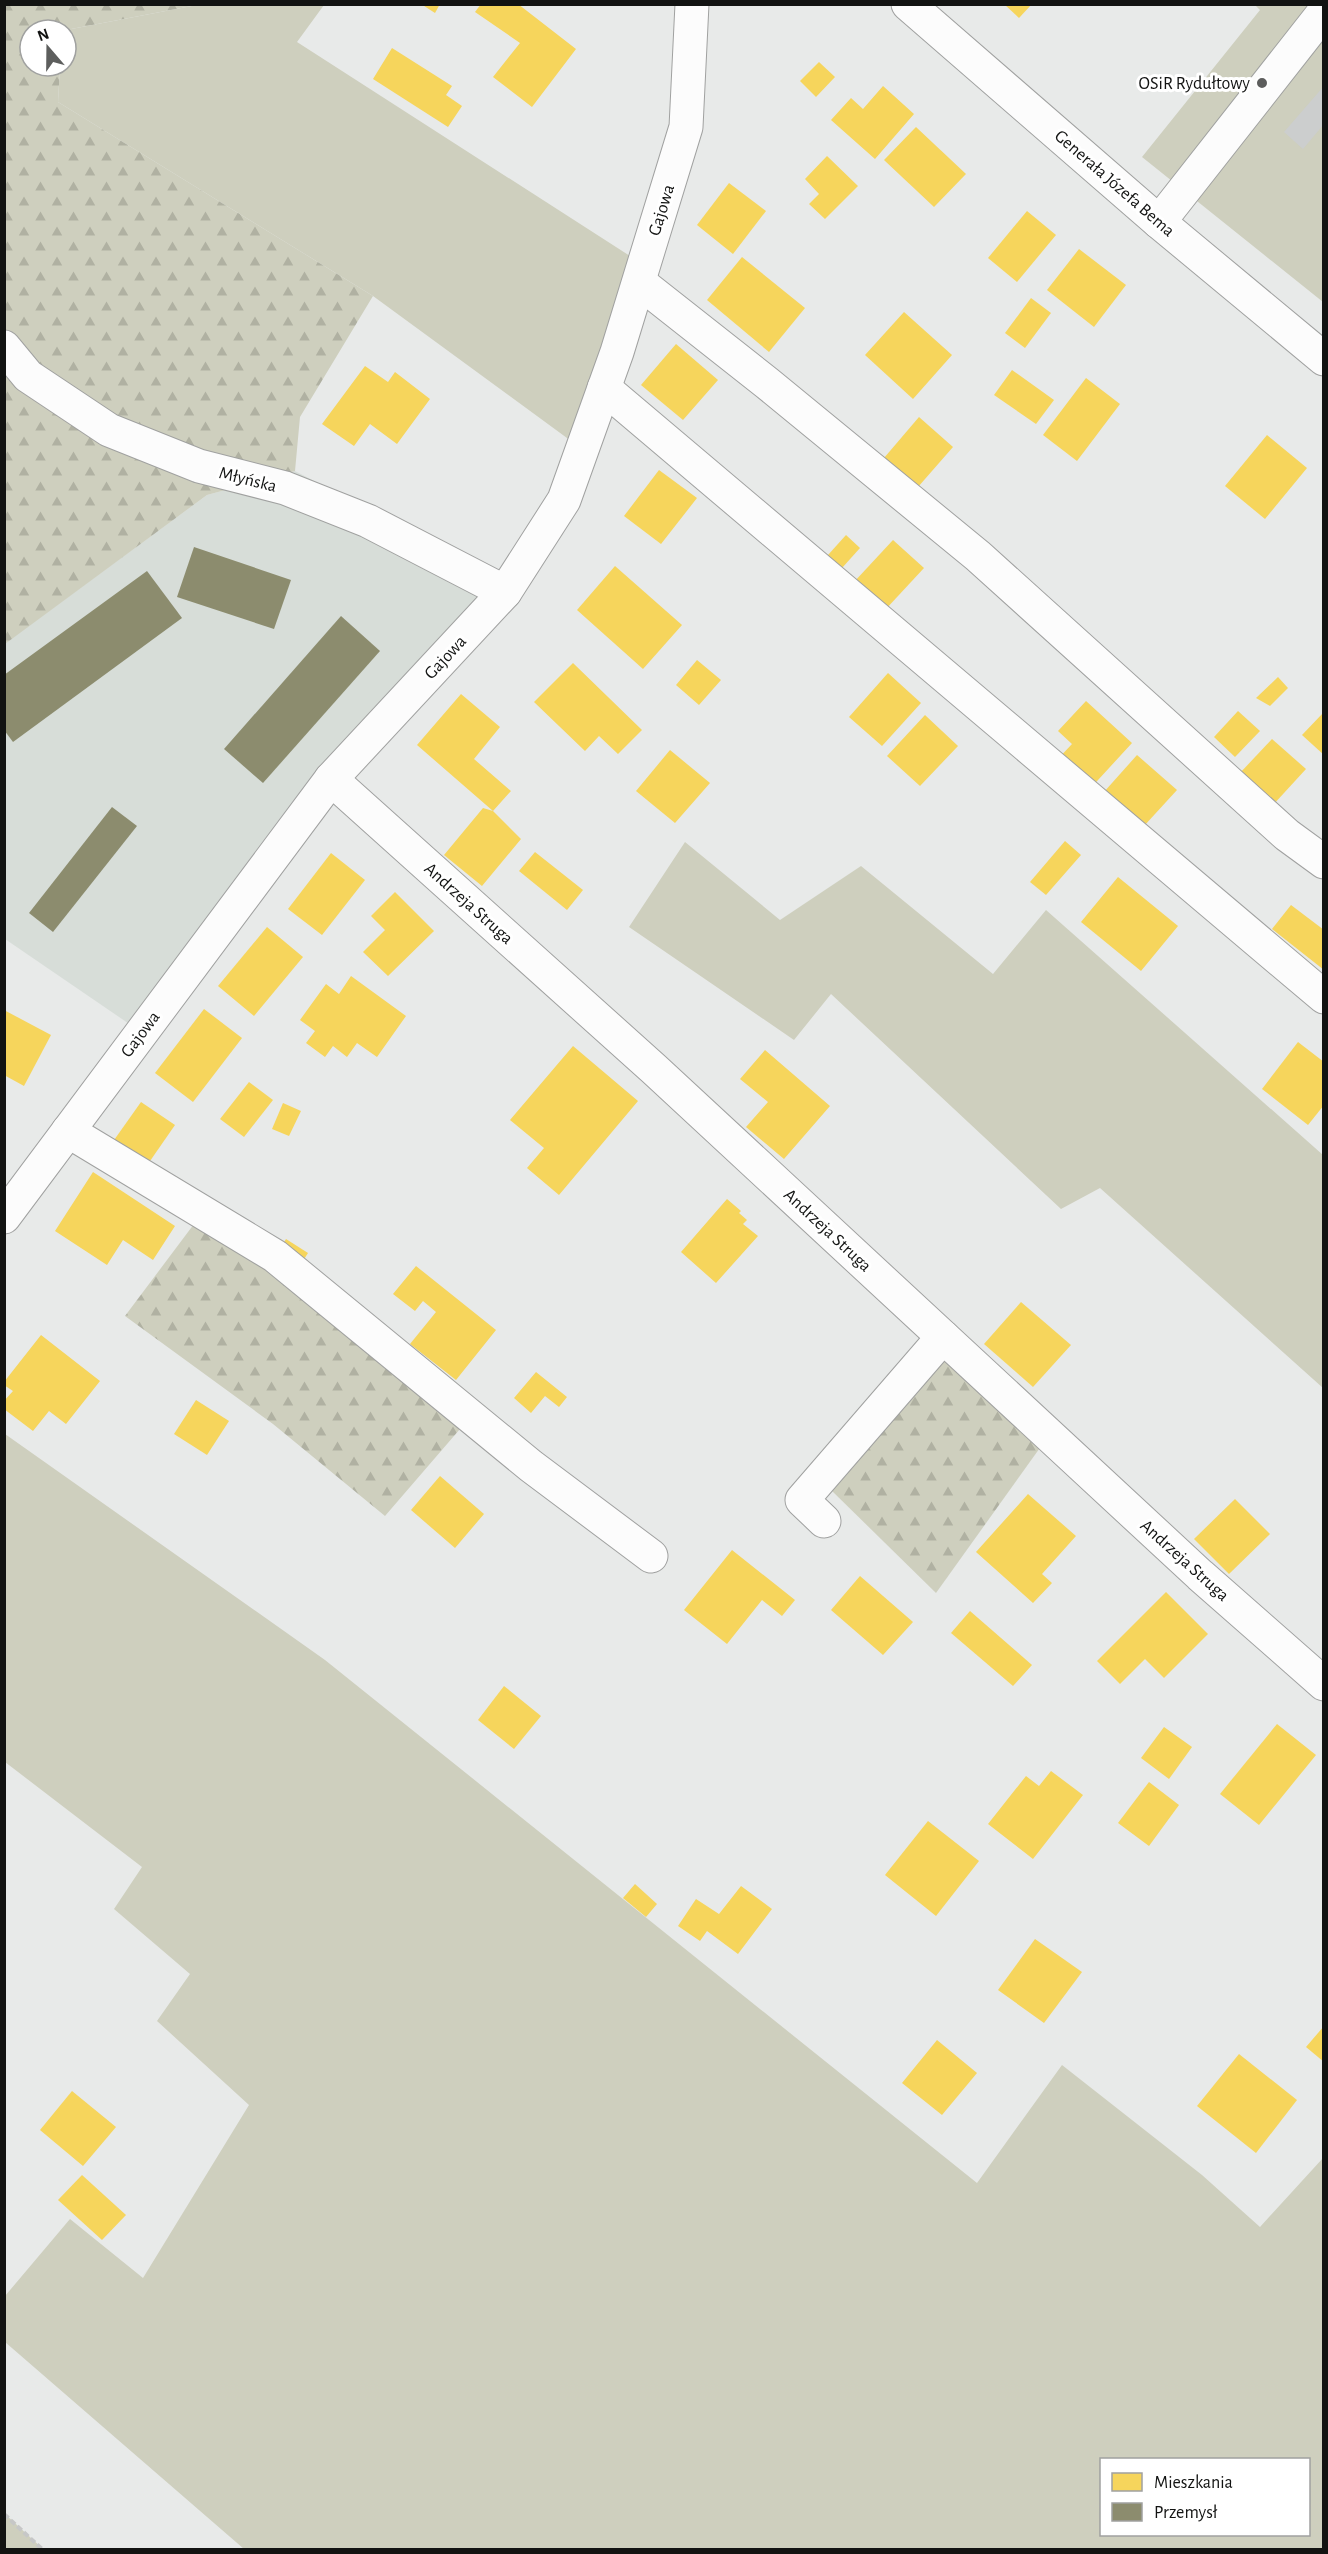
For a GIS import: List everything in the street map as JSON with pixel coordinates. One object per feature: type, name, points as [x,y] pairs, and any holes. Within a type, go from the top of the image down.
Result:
[{"type":"street","name":"Gajowa","points":[[4,1217],[331,778],[505,592],[564,500],[639,282],[686,127],[692,4]]},
{"type":"street","name":"Generała Józefa Bema","points":[[908,4],[1159,222],[1323,359]]},
{"type":"street","points":[[1159,222],[1323,12]]},
{"type":"street","points":[[639,282],[767,383],[978,556],[1287,835],[1323,862]]},
{"type":"street","name":"Młyńska","points":[[4,347],[28,376],[109,430],[199,466],[285,488],[368,521],[505,592]]},
{"type":"street","points":[[604,388],[1323,997]]},
{"type":"street","name":"Andrzeja Struga","points":[[331,778],[654,1069],[1200,1575],[1323,1684]]},
{"type":"street","points":[[68,1131],[275,1256],[531,1466],[651,1556]]},
{"type":"street","points":[[824,1521],[802,1500],[943,1337]]},
{"type":"path","points":[[4,2514],[43,2550]]},
{"type":"shaded area","points":[[295,471],[390,521],[505,592],[141,1032],[5,939],[4,644],[207,495]]},
{"type":"green space","points":[[5,5],[197,5],[78,28],[78,18],[18,18],[18,78],[59,78],[58,102],[373,296],[300,417],[295,471],[207,495],[5,644]]},
{"type":"green space","points":[[197,5],[324,5],[297,42],[644,265],[582,449],[373,296],[58,102],[59,78],[78,78],[78,28]]},
{"type":"green space","name":"OSiR Rydułtowy","points":[[1255,5],[1323,5],[1323,302],[1142,157],[1260,10]]},
{"type":"green space","points":[[685,842],[780,920],[861,866],[993,974],[1046,910],[1323,1155],[1323,1388],[1100,1188],[1061,1209],[831,994],[794,1040],[629,927]]},
{"type":"green space","points":[[197,1220],[272,1264],[460,1429],[385,1516],[273,1424],[125,1316]]},
{"type":"green space","points":[[944,1358],[1042,1445],[936,1593],[830,1489]]},
{"type":"green space","points":[[5,1434],[325,1660],[977,2183],[1062,2065],[1202,2175],[1260,2227],[1323,2158],[1323,2549],[244,2549],[5,2342],[5,2296],[70,2219],[143,2278],[249,2105],[157,2021],[190,1974],[114,1909],[142,1867],[5,1762]]},
{"type":"green space","points":[[5,2514],[43,2549],[5,2549]]},
{"type":"building: Mieszkania","points":[[421,4],[440,4],[435,13]]},
{"type":"building: Mieszkania","points":[[481,4],[518,4],[576,49],[532,107],[493,77],[520,43],[475,12]]},
{"type":"building: Mieszkania","points":[[1004,4],[1032,4],[1019,18]]},
{"type":"building: Mieszkania","points":[[392,48],[452,86],[446,95],[462,106],[448,127],[373,79]]},
{"type":"building: Mieszkania","points":[[819,62],[835,77],[816,97],[800,81]]},
{"type":"building: Mieszkania","points":[[883,86],[914,114],[875,159],[831,120],[851,98],[863,109]]},
{"type":"building: Mieszkania","points":[[916,127],[966,174],[934,207],[884,160]]},
{"type":"building: Mieszkania","points":[[827,156],[858,186],[825,219],[809,204],[819,194],[805,179]]},
{"type":"building: Mieszkania","points":[[729,183],[766,211],[733,254],[697,225]]},
{"type":"building: Mieszkania","points":[[1027,211],[1056,235],[1017,282],[988,258]]},
{"type":"building: Mieszkania","points":[[1079,249],[1126,285],[1094,327],[1047,290]]},
{"type":"building: Mieszkania","points":[[742,257],[805,308],[769,352],[707,300]]},
{"type":"building: Mieszkania","points":[[1031,298],[1051,313],[1025,348],[1005,333]]},
{"type":"building: Mieszkania","points":[[904,312],[952,355],[913,399],[865,355]]},
{"type":"building: Mieszkania","points":[[676,344],[718,380],[683,420],[641,385]]},
{"type":"building: Mieszkania","points":[[365,366],[388,382],[395,372],[430,399],[397,444],[370,424],[354,446],[322,424]]},
{"type":"building: Mieszkania","points":[[1012,370],[1054,400],[1036,424],[994,395]]},
{"type":"building: Mieszkania","points":[[1086,378],[1120,404],[1077,461],[1043,435]]},
{"type":"building: Mieszkania","points":[[919,417],[953,447],[918,487],[884,458]]},
{"type":"building: Mieszkania","points":[[1267,435],[1307,468],[1265,519],[1225,486]]},
{"type":"building: Mieszkania","points":[[659,470],[697,498],[661,544],[624,516]]},
{"type":"building: Mieszkania","points":[[846,535],[860,548],[833,578],[819,565]]},
{"type":"building: Mieszkania","points":[[893,540],[924,568],[885,610],[854,582]]},
{"type":"building: Mieszkania","points":[[615,566],[682,625],[643,669],[577,610]]},
{"type":"building: Mieszkania","points":[[697,660],[721,680],[699,705],[676,685]]},
{"type":"building: Mieszkania","points":[[573,663],[642,730],[618,754],[599,736],[585,751],[534,702]]},
{"type":"building: Mieszkania","points":[[888,673],[921,703],[882,746],[849,717]]},
{"type":"building: Mieszkania","points":[[1278,677],[1288,688],[1270,706],[1256,698]]},
{"type":"building: Mieszkania","points":[[461,694],[500,727],[474,759],[511,791],[493,811],[417,745]]},
{"type":"building: Mieszkania","points":[[1086,701],[1132,743],[1087,792],[1055,762],[1072,744],[1058,731]]},
{"type":"building: Mieszkania","points":[[1238,711],[1260,731],[1235,757],[1214,737]]},
{"type":"building: Mieszkania","points":[[1324,712],[1324,755],[1302,735]]},
{"type":"building: Mieszkania","points":[[925,715],[958,746],[920,786],[887,756]]},
{"type":"building: Mieszkania","points":[[1272,739],[1306,769],[1273,805],[1239,774]]},
{"type":"building: Mieszkania","points":[[670,750],[710,783],[675,823],[636,791]]},
{"type":"building: Mieszkania","points":[[1137,755],[1177,790],[1144,826],[1104,792]]},
{"type":"building: Mieszkania","points":[[483,808],[493,811],[521,839],[482,886],[444,855]]},
{"type":"building: Mieszkania","points":[[1065,841],[1081,855],[1046,895],[1030,882]]},
{"type":"building: Mieszkania","points":[[535,852],[583,890],[567,910],[519,871]]},
{"type":"building: Mieszkania","points":[[331,853],[365,880],[322,935],[288,909]]},
{"type":"building: Mieszkania","points":[[1118,877],[1178,926],[1141,971],[1081,922]]},
{"type":"building: Mieszkania","points":[[395,892],[434,931],[388,976],[363,952],[385,930],[371,916]]},
{"type":"building: Mieszkania","points":[[1291,905],[1324,930],[1324,970],[1272,929]]},
{"type":"building: Mieszkania","points":[[267,927],[303,957],[254,1016],[218,986]]},
{"type":"building: Mieszkania","points":[[351,976],[406,1016],[377,1057],[357,1043],[347,1057],[333,1046],[325,1057],[306,1043],[315,1031],[300,1020],[326,984],[339,994]]},
{"type":"building: Mieszkania","points":[[204,1009],[242,1038],[193,1102],[155,1073]]},
{"type":"building: Mieszkania","points":[[4,1010],[51,1035],[24,1086],[4,1075]]},
{"type":"building: Mieszkania","points":[[1298,1042],[1324,1062],[1324,1105],[1308,1125],[1262,1089]]},
{"type":"building: Mieszkania","points":[[573,1046],[638,1101],[559,1195],[527,1168],[544,1148],[510,1120]]},
{"type":"building: Mieszkania","points":[[765,1050],[830,1106],[784,1159],[746,1127],[768,1102],[740,1079]]},
{"type":"building: Mieszkania","points":[[249,1082],[273,1100],[244,1137],[220,1119]]},
{"type":"building: Mieszkania","points":[[141,1102],[175,1125],[141,1174],[107,1150]]},
{"type":"building: Mieszkania","points":[[283,1103],[301,1111],[289,1136],[272,1129]]},
{"type":"building: Mieszkania","points":[[93,1172],[175,1226],[153,1260],[123,1240],[107,1265],[55,1231]]},
{"type":"building: Mieszkania","points":[[727,1199],[741,1211],[739,1213],[747,1220],[743,1224],[758,1236],[716,1283],[681,1252]]},
{"type":"building: Mieszkania","points":[[286,1239],[308,1253],[297,1270],[275,1256]]},
{"type":"building: Mieszkania","points":[[416,1266],[496,1330],[456,1380],[410,1344],[436,1312],[423,1301],[415,1311],[393,1294]]},
{"type":"building: Mieszkania","points":[[1021,1302],[1071,1345],[1033,1387],[984,1344]]},
{"type":"building: Mieszkania","points":[[41,1335],[100,1381],[66,1424],[49,1411],[33,1431],[4,1409],[4,1401],[13,1391],[4,1385],[4,1382]]},
{"type":"building: Mieszkania","points":[[536,1372],[567,1397],[559,1407],[545,1396],[531,1413],[514,1398]]},
{"type":"building: Mieszkania","points":[[196,1400],[229,1421],[207,1455],[174,1434]]},
{"type":"building: Mieszkania","points":[[440,1476],[484,1514],[455,1548],[411,1510]]},
{"type":"building: Mieszkania","points":[[1028,1494],[1076,1536],[1042,1574],[1052,1583],[1033,1603],[976,1552]]},
{"type":"building: Mieszkania","points":[[1235,1499],[1270,1534],[1229,1574],[1194,1539]]},
{"type":"building: Mieszkania","points":[[732,1550],[795,1600],[782,1616],[762,1600],[727,1644],[684,1610]]},
{"type":"building: Mieszkania","points":[[860,1576],[913,1622],[883,1655],[831,1610]]},
{"type":"building: Mieszkania","points":[[1166,1592],[1208,1634],[1164,1678],[1145,1659],[1120,1684],[1097,1661]]},
{"type":"building: Mieszkania","points":[[970,1611],[1032,1665],[1013,1686],[951,1633]]},
{"type":"building: Mieszkania","points":[[504,1686],[541,1716],[514,1749],[478,1720]]},
{"type":"building: Mieszkania","points":[[1277,1724],[1316,1755],[1259,1825],[1220,1794]]},
{"type":"building: Mieszkania","points":[[1164,1727],[1192,1747],[1169,1779],[1141,1758]]},
{"type":"building: Mieszkania","points":[[1051,1771],[1083,1795],[1033,1859],[988,1824],[1026,1776],[1039,1786]]},
{"type":"building: Mieszkania","points":[[1149,1782],[1179,1805],[1149,1846],[1118,1823]]},
{"type":"building: Mieszkania","points":[[928,1821],[979,1861],[936,1916],[885,1875]]},
{"type":"building: Mieszkania","points":[[635,1884],[657,1904],[646,1917],[623,1898]]},
{"type":"building: Mieszkania","points":[[741,1886],[772,1909],[738,1954],[707,1931],[700,1941],[678,1926],[696,1899],[719,1914]]},
{"type":"building: Mieszkania","points":[[1035,1939],[1082,1972],[1044,2023],[998,1990]]},
{"type":"building: Mieszkania","points":[[1324,2026],[1324,2062],[1306,2047]]},
{"type":"building: Mieszkania","points":[[937,2040],[977,2073],[942,2115],[902,2083]]},
{"type":"building: Mieszkania","points":[[1239,2054],[1297,2100],[1256,2153],[1197,2106]]},
{"type":"building: Mieszkania","points":[[72,2091],[116,2127],[83,2166],[40,2130]]},
{"type":"building: Mieszkania","points":[[82,2175],[126,2215],[102,2240],[58,2200]]},
{"type":"building: Przemysł","points":[[194,547],[291,580],[274,629],[177,597]]},
{"type":"building: Przemysł","points":[[147,571],[182,618],[13,742],[4,730],[4,675]]},
{"type":"building: Przemysł","points":[[341,616],[380,651],[263,783],[224,749]]},
{"type":"building: Przemysł","points":[[112,807],[137,826],[53,932],[29,913]]},
{"type":"building: Inne","points":[[1324,86],[1324,124],[1303,149],[1284,132]]},
{"type":"place","name":"OSiR Rydułtowy","points":[[1262,83]]}]
